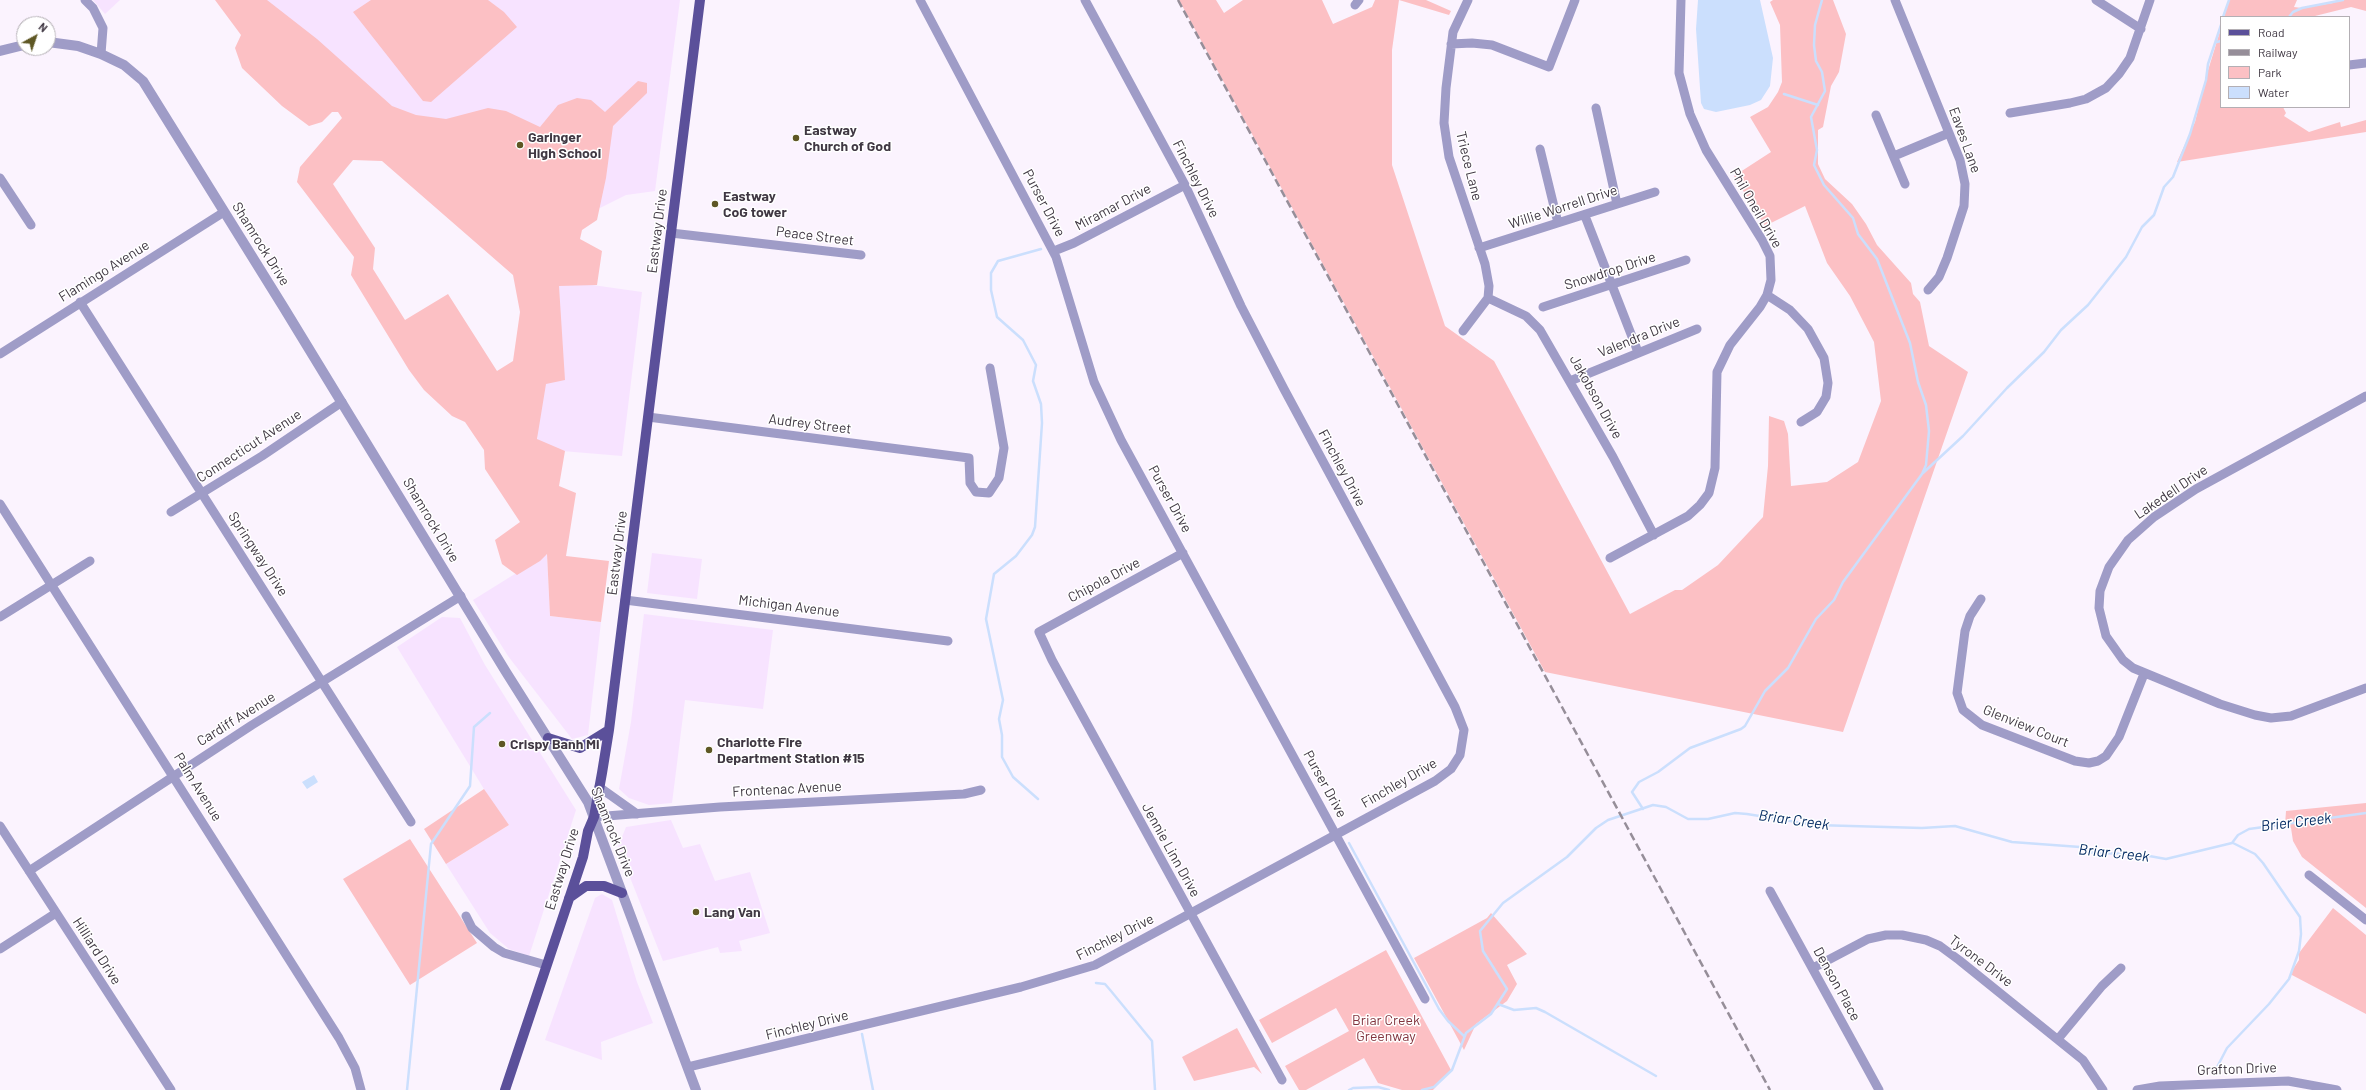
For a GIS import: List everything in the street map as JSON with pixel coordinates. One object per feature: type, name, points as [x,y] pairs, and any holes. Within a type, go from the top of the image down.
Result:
[{"type":"main road","name":"Eastway Drive","points":[[505,1090],[569,898],[594,817],[609,730],[701,2]]},
{"type":"main road","points":[[548,738],[580,748],[609,730]]},
{"type":"main road","points":[[569,898],[586,886],[604,886],[622,893]]},
{"type":"street","points":[[85,0],[93,8],[103,28],[102,54]]},
{"type":"street","name":"Purser Drive","points":[[920,0],[1054,251],[1089,366],[1106,411],[1425,999]]},
{"type":"street","name":"Finchley Drive","points":[[688,1067],[1079,971],[1095,965],[1337,835],[1444,775],[1460,755],[1464,730],[1455,707],[1351,516],[1244,313],[1185,185],[1084,0]]},
{"type":"street","name":"Triece Lane","points":[[1468,0],[1457,20],[1451,44],[1444,106],[1446,140],[1461,197],[1488,276],[1488,298]]},
{"type":"street","points":[[1451,44],[1472,43],[1492,45],[1549,67],[1575,0]]},
{"type":"street","name":"Phil Oneil Drive","points":[[1610,558],[1688,516],[1700,505],[1709,493],[1715,468],[1715,384],[1717,372],[1730,345],[1767,295],[1771,280],[1770,256],[1762,240],[1706,150],[1684,95],[1678,51],[1681,0]]},
{"type":"street","name":"Eaves Lane","points":[[1895,0],[1964,173],[1966,195],[1943,270],[1928,290]]},
{"type":"street","points":[[2096,0],[2141,29]]},
{"type":"street","points":[[2010,113],[2070,103],[2098,93],[2106,88],[2125,67],[2133,52],[2150,0]]},
{"type":"street","name":"Shamrock Drive","points":[[56,43],[78,46],[102,54],[124,65],[143,81],[548,738],[579,785],[594,817],[696,1090]]},
{"type":"street","points":[[0,51],[16,47]]},
{"type":"street","points":[[2350,65],[2366,63]]},
{"type":"street","points":[[1596,108],[1617,204]]},
{"type":"street","points":[[1876,115],[1905,184]]},
{"type":"street","points":[[1894,156],[1948,133]]},
{"type":"street","points":[[1540,149],[1558,223]]},
{"type":"street","points":[[0,178],[31,225]]},
{"type":"street","name":"Miramar Drive","points":[[1054,251],[1074,243],[1185,185]]},
{"type":"street","name":"Willie Worrell Drive","points":[[1479,248],[1585,216],[1655,192]]},
{"type":"street","name":"Flamingo Avenue","points":[[0,354],[224,212]]},
{"type":"street","points":[[1585,216],[1638,352]]},
{"type":"street","name":"Peace Street","points":[[671,233],[861,256]]},
{"type":"street","name":"Snowdrop Drive","points":[[1543,308],[1686,260]]},
{"type":"street","points":[[1767,295],[1790,310],[1808,329],[1824,358],[1828,383],[1826,397],[1817,412],[1801,422]]},
{"type":"street","points":[[1463,331],[1488,298]]},
{"type":"street","name":"Jakobson Drive","points":[[1488,298],[1516,310],[1534,322],[1551,345],[1654,534]]},
{"type":"street","name":"Springway Drive","points":[[80,302],[411,822]]},
{"type":"street","name":"Valendra Drive","points":[[1570,380],[1697,329]]},
{"type":"street","name":"Audrey Street","points":[[648,417],[969,458],[970,483],[976,492],[989,493],[999,478],[1004,448],[990,368]]},
{"type":"street","name":"Lakedell Drive","points":[[2366,396],[2196,489],[2154,517],[2128,540],[2109,567],[2102,582],[2099,598],[2100,619],[2111,645],[2123,660],[2144,674],[2238,710],[2271,718],[2291,716],[2366,688]]},
{"type":"street","name":"Connecticut Avenue","points":[[171,512],[342,402]]},
{"type":"street","name":"Palm Avenue","points":[[0,504],[174,775],[339,1038],[355,1068],[361,1090]]},
{"type":"street","name":"Chipola Drive","points":[[1039,632],[1183,553]]},
{"type":"street","points":[[0,617],[90,561]]},
{"type":"street","name":"Cardiff Avenue","points":[[29,871],[174,775],[322,681],[461,596]]},
{"type":"street","name":"Glenview Court","points":[[1981,599],[1970,616],[1965,631],[1957,694],[1963,710],[1982,724],[2075,761],[2089,763],[2098,761],[2106,756],[2116,743],[2144,674]]},
{"type":"street","name":"Michigan Avenue","points":[[625,600],[948,641]]},
{"type":"street","name":"Jennie Linn Drive","points":[[1039,632],[1052,660],[1282,1080]]},
{"type":"street","points":[[599,787],[637,814]]},
{"type":"street","name":"Frontenac Avenue","points":[[594,817],[720,807],[964,794],[981,790]]},
{"type":"street","name":"Hilliard Drive","points":[[0,826],[171,1090]]},
{"type":"street","points":[[2309,875],[2366,920]]},
{"type":"street","name":"Denson Place","points":[[1770,890],[1879,1090]]},
{"type":"street","points":[[0,949],[56,913]]},
{"type":"street","points":[[466,916],[472,928],[494,947],[504,953],[546,965]]},
{"type":"street","name":"Tyrone Drive","points":[[1813,968],[1868,939],[1886,935],[1902,935],[1926,940],[1940,946],[1959,960],[2058,1039],[2089,1067],[2103,1090]]},
{"type":"street","points":[[2058,1039],[2102,986],[2121,968]]},
{"type":"street","name":"Grafton Drive","points":[[2137,1090],[2160,1086],[2288,1081],[2337,1090]]},
{"type":"shaded area","points":[[93,0],[120,0],[105,14]]},
{"type":"shaded area","name":"Garinger High School","points":[[230,0],[680,0],[655,191],[626,195],[498,259]]},
{"type":"shaded area","points":[[529,276],[642,292],[622,456],[538,449]]},
{"type":"shaded area","points":[[652,553],[702,559],[697,599],[647,593]]},
{"type":"shaded area","points":[[547,554],[550,616],[601,622],[588,735],[572,739],[508,656],[473,600]]},
{"type":"shaded area","points":[[644,614],[773,630],[763,709],[685,700],[672,803],[649,805],[629,798],[619,789],[631,722]]},
{"type":"shaded area","points":[[442,617],[460,618],[485,665],[576,810],[529,956],[509,949],[490,933],[446,864],[509,825],[495,807],[397,647]]},
{"type":"shaded area","points":[[671,820],[683,848],[700,844],[715,881],[750,872],[770,933],[739,941],[742,951],[720,953],[718,947],[663,961],[618,847],[626,827]]},
{"type":"shaded area","points":[[602,894],[612,900],[637,982],[653,1023],[601,1042],[602,1060],[545,1040],[595,898]]},
{"type":"green space","points":[[215,0],[267,0],[317,39],[392,106],[416,115],[446,119],[488,108],[506,111],[540,127],[558,105],[577,98],[591,100],[605,112],[638,81],[647,83],[647,93],[613,126],[606,178],[597,220],[582,230],[580,239],[602,251],[597,285],[559,286],[565,380],[546,384],[537,439],[565,451],[559,486],[576,493],[566,556],[609,561],[601,622],[550,616],[547,554],[540,561],[517,575],[502,564],[495,540],[520,522],[485,469],[484,450],[465,422],[452,416],[424,390],[409,370],[351,275],[354,257],[297,182],[300,167],[342,118],[338,112],[332,112],[322,122],[309,126],[282,106],[242,68],[235,48],[241,35]],"holes":[[[353,160],[382,161],[513,275],[520,312],[513,361],[497,371],[448,294],[405,320],[373,269],[375,248],[333,184]]]},
{"type":"green space","points":[[371,0],[488,0],[504,12],[517,27],[431,102],[423,101],[353,12]]},
{"type":"green space","points":[[1179,0],[1216,0],[1224,13],[1243,0],[1322,0],[1333,24],[1372,7],[1375,0],[1399,0],[1392,50],[1392,165],[1445,326],[1494,361],[1630,614],[1675,590],[1682,590],[1718,565],[1763,517],[1768,466],[1769,416],[1784,421],[1788,434],[1791,486],[1827,482],[1858,462],[1881,401],[1874,342],[1850,296],[1827,263],[1805,206],[1765,226],[1734,176],[1771,152],[1750,117],[1768,107],[1778,92],[1782,82],[1780,25],[1770,2],[1773,0],[1833,0],[1846,34],[1839,72],[1831,86],[1823,127],[1818,130],[1818,164],[1825,179],[1852,204],[1866,224],[1877,245],[1911,283],[1913,294],[1920,302],[1929,346],[1968,372],[1843,732],[1545,672]]},
{"type":"green space","points":[[1399,0],[1426,0],[1451,11],[1449,15]]},
{"type":"green space","points":[[2229,0],[2297,0],[2294,7],[2302,8],[2333,3],[2340,0],[2366,0],[2366,11],[2351,7],[2315,16],[2224,16]]},
{"type":"green space","points":[[2220,31],[2220,108],[2284,108],[2286,113],[2284,116],[2309,132],[2340,122],[2341,127],[2366,120],[2366,132],[2177,162],[2195,122],[2206,77]]},
{"type":"green space","points":[[484,789],[509,825],[446,864],[424,829]]},
{"type":"green space","points":[[2366,803],[2366,908],[2302,857],[2293,841],[2291,828],[2285,825],[2286,811]]},
{"type":"green space","points":[[410,839],[477,943],[410,985],[343,879]]},
{"type":"green space","points":[[2333,908],[2366,935],[2366,1014],[2290,974],[2299,960],[2299,953]]},
{"type":"green space","name":"Briar Creek Greenway","points":[[1491,913],[1527,954],[1507,965],[1517,984],[1507,1001],[1476,1024],[1464,1050],[1414,958],[1487,918]]},
{"type":"green space","name":"Briar Creek Greenway","points":[[1386,950],[1451,1070],[1433,1090],[1402,1090],[1378,1083],[1364,1058],[1306,1090],[1299,1090],[1285,1066],[1349,1031],[1336,1008],[1272,1043],[1259,1020]]},
{"type":"green space","points":[[1237,1028],[1262,1074],[1254,1067],[1194,1081],[1182,1057]]},
{"type":"water","points":[[1698,0],[1760,0],[1773,58],[1770,86],[1761,100],[1750,105],[1716,112],[1704,109],[1701,103],[1696,29]]},
{"type":"water","points":[[314,775],[318,782],[307,789],[302,782]]},
{"type":"waterway","points":[[1643,809],[1632,792],[1639,782],[1658,772],[1690,748],[1741,729],[1745,726],[1765,691],[1788,668],[1816,619],[1834,600],[1843,582],[1922,474],[1926,465],[1929,431],[1926,405],[1918,382],[1910,343],[1877,259],[1858,234],[1853,218],[1824,185],[1814,165],[1817,150],[1811,117],[1825,91],[1822,72],[1816,61],[1814,45],[1815,25],[1822,0]]},
{"type":"waterway","points":[[2223,16],[2229,0]]},
{"type":"waterway","points":[[2290,16],[2293,12],[2302,8],[2343,0]]},
{"type":"waterway","points":[[1923,473],[1963,436],[2007,388],[2044,352],[2061,330],[2088,305],[2126,257],[2142,227],[2154,215],[2164,187],[2173,177],[2190,134],[2206,80],[2208,64],[2220,28]]},
{"type":"waterway","points":[[1784,94],[1818,105]]},
{"type":"waterway","points":[[1038,799],[1013,777],[1002,757],[1002,735],[999,719],[1003,700],[986,619],[994,574],[1016,556],[1032,535],[1035,527],[1042,423],[1041,404],[1033,381],[1036,365],[1023,340],[997,317],[991,290],[991,273],[998,261],[1041,249]]},
{"type":"waterway","points":[[407,1090],[431,844],[470,786],[474,727],[490,713]]},
{"type":"waterway","name":"Briar Creek","points":[[1422,1090],[1434,1087],[1452,1070],[1466,1033],[1491,1014],[1507,989],[1483,951],[1480,931],[1503,903],[1567,857],[1596,828],[1608,820],[1653,805],[1666,807],[1688,819],[1708,819],[1735,813],[1815,825],[1922,828],[1955,826],[2012,842],[2080,847],[2093,853],[2138,854],[2166,859],[2232,843]]},
{"type":"waterway","name":"Brier Creek","points":[[2232,843],[2238,835],[2249,829],[2366,813]]},
{"type":"waterway","points":[[1349,843],[1439,1009],[1448,1021],[1464,1036]]},
{"type":"waterway","points":[[2214,1073],[2227,1048],[2269,1004],[2289,979],[2299,951],[2301,934],[2300,917],[2263,863],[2255,854],[2233,843]]},
{"type":"waterway","points":[[1096,983],[1105,984],[1152,1041],[1155,1090]]},
{"type":"waterway","points":[[1498,1004],[1514,1010],[1536,1008],[1545,1012],[1656,1076]]},
{"type":"waterway","points":[[862,1034],[873,1090]]},
{"type":"waterway","name":"Briar Creek","points":[[1349,1090],[1353,1088],[1378,1087],[1389,1090]]},
{"type":"railway","points":[[1178,0],[1770,1090]]},
{"type":"place","name":"Eastway Church of God","points":[[796,138]]},
{"type":"place","name":"Garinger High School","points":[[520,145]]},
{"type":"place","name":"Eastway CoG tower","points":[[715,204]]},
{"type":"place","name":"Crispy Banh Mi","points":[[502,744]]},
{"type":"place","name":"Charlotte Fire Department Station #15","points":[[709,750]]},
{"type":"place","name":"Lang Van","points":[[696,912]]}]
